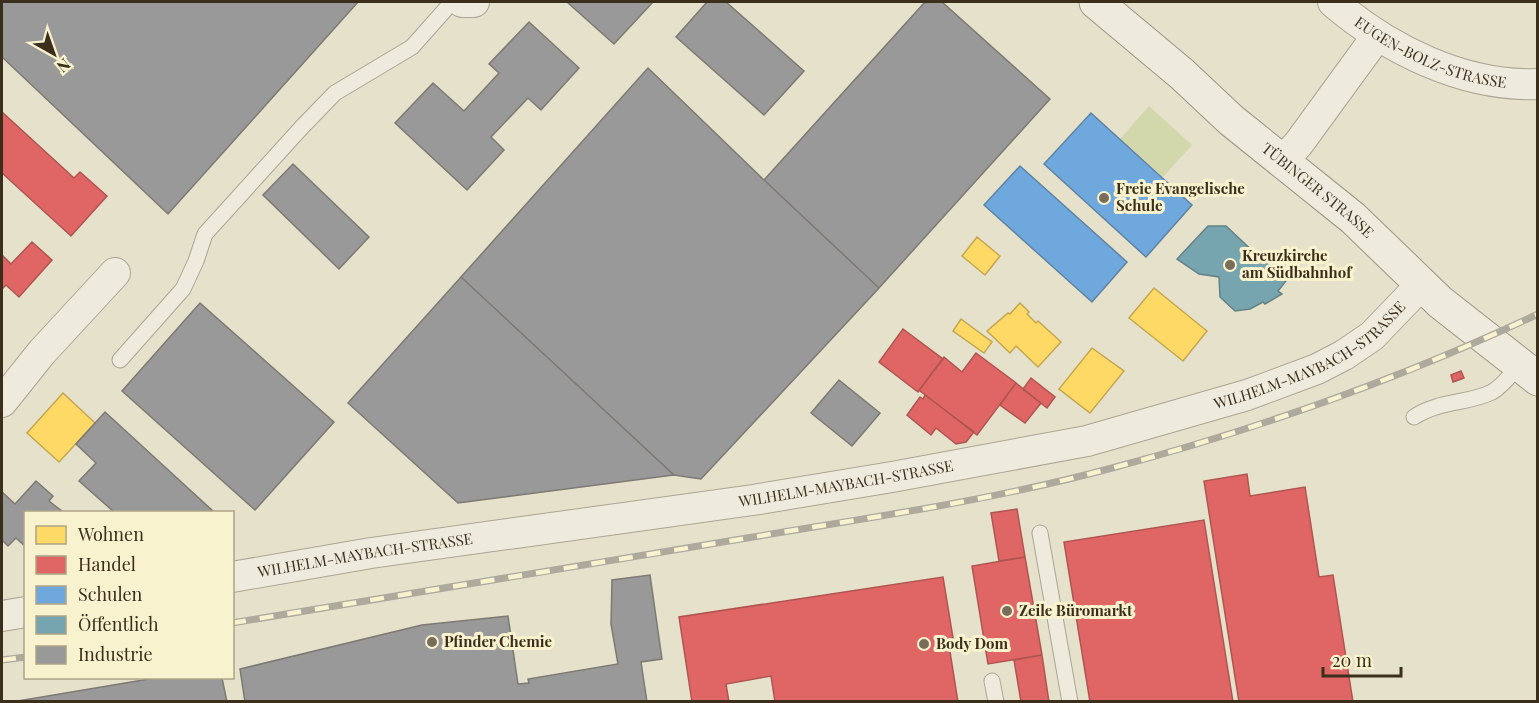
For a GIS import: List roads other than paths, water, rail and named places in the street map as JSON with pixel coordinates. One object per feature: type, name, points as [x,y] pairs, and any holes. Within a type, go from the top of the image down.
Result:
[{"type":"main road","name":"TÜBINGER STRASSE","points":[[1096,2],[1182,74],[1232,120],[1353,218],[1421,285],[1528,372]]},
{"type":"street","points":[[462,2],[474,2]]},
{"type":"street","name":"EUGEN-BOLZ-STRASSE","points":[[1333,2],[1377,36],[1441,68],[1520,85],[1538,84]]},
{"type":"street","points":[[1283,161],[1299,143],[1377,36]]},
{"type":"street","points":[[2,402],[42,352],[115,273]]},
{"type":"street","name":"WILHELM-MAYBACH-STRASSE","points":[[234,577],[371,553],[753,500],[1087,441],[1247,395],[1317,369],[1344,355],[1372,336],[1421,285]]},
{"type":"street","points":[[2,616],[24,612]]},
{"type":"lane","points":[[120,360],[183,289],[205,234],[302,127],[335,93],[412,47],[452,2]]},
{"type":"lane","points":[[1414,417],[1429,408],[1484,395],[1528,372]]},
{"type":"lane","points":[[1040,533],[1070,702]]},
{"type":"lane","points":[[992,681],[996,702]]},
{"type":"railway","points":[[234,623],[888,515],[978,499],[1068,479],[1221,437],[1328,401],[1434,360],[1538,314]]},
{"type":"railway","points":[[2,660],[24,657]]},
{"type":"place","name":"Freie Evangelische Schule","points":[[1104,198]]},
{"type":"place","name":"Kreuzkirche am Südbahnhof","points":[[1230,265]]},
{"type":"place","name":"Zeile Büromarkt","points":[[1007,611]]},
{"type":"place","name":"Pfinder Chemie","points":[[432,642]]},
{"type":"place","name":"Body Dom","points":[[924,644]]}]
